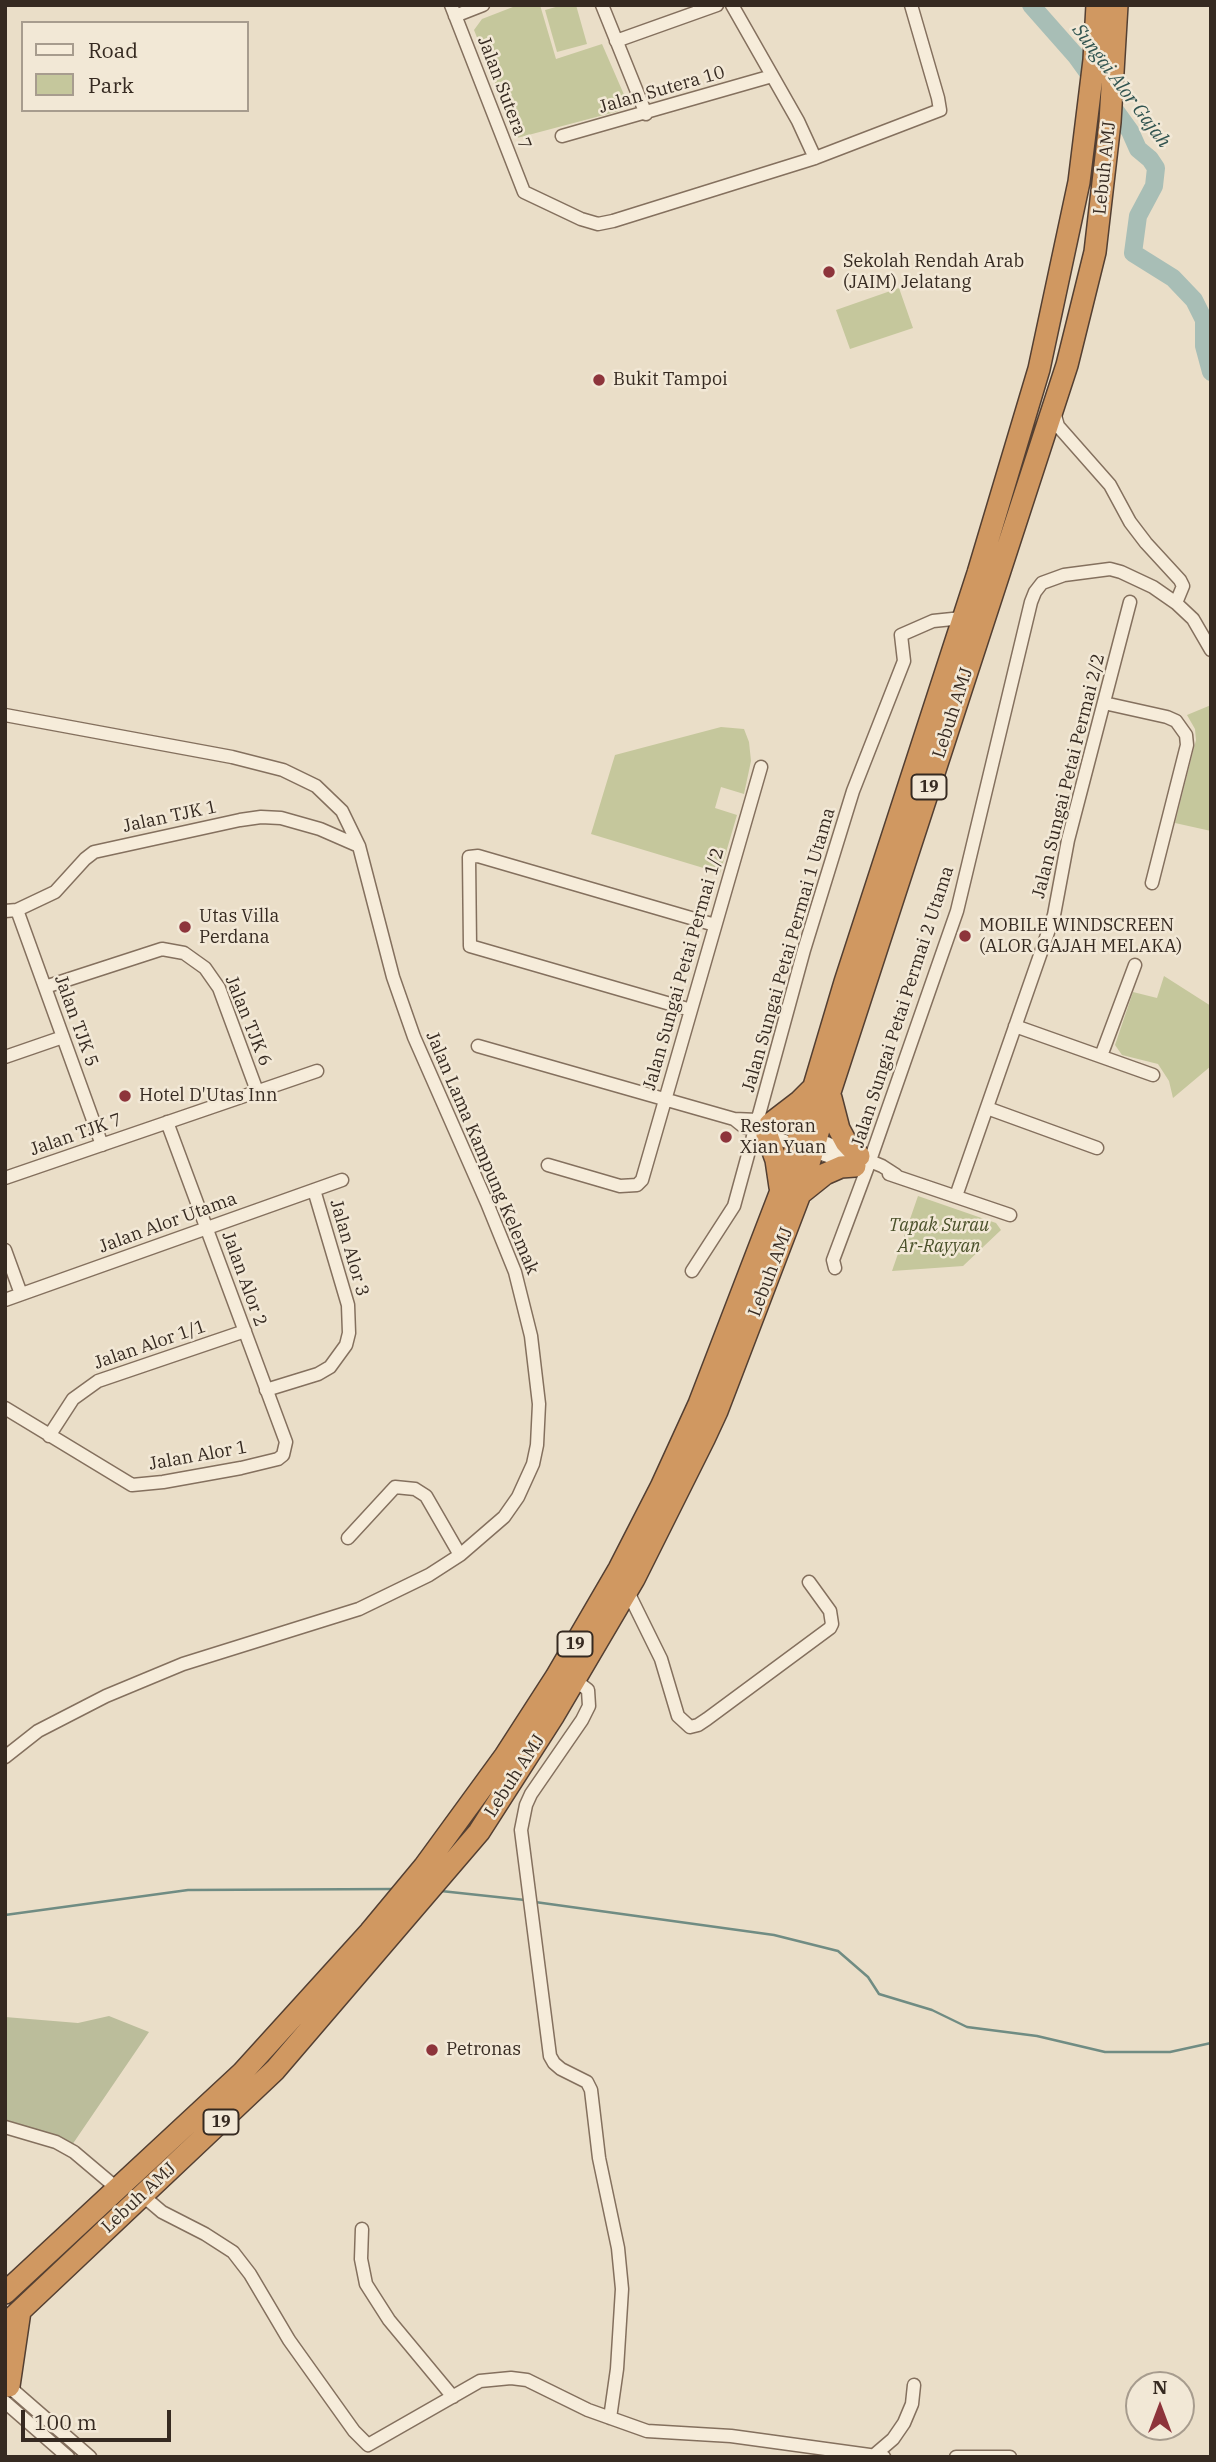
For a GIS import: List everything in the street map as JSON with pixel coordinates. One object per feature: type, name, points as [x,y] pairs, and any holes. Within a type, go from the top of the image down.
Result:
[{"type":"highway","name":"Lebuh AMJ","points":[[432,1872],[479,1832],[575,1680],[627,1590],[717,1411],[807,1142],[962,618],[1040,369],[1079,183],[1094,60],[1097,5]]},
{"type":"highway","name":"Lebuh AMJ","points":[[822,1090],[1067,365],[1095,252],[1110,122],[1117,5]]},
{"type":"highway","points":[[822,1090],[846,1142],[863,1163],[841,1167],[790,1194],[762,1127],[800,1101],[822,1090]]},
{"type":"highway","name":"Lebuh AMJ","points":[[12,2318],[275,2070],[432,1872],[556,1677],[619,1569],[662,1487],[790,1194]]},
{"type":"highway","name":"Lebuh AMJ","points":[[5,2293],[242,2073],[409,1899]]},
{"type":"highway","points":[[6,2391],[12,2318]]},
{"type":"street","points":[[453,10],[483,5]]},
{"type":"street","points":[[602,5],[646,114]]},
{"type":"street","points":[[617,41],[717,5]]},
{"type":"street","points":[[732,5],[798,121],[815,158],[940,110],[911,5]]},
{"type":"street","name":"Jalan Sutera 7","points":[[453,10],[524,192],[581,219],[598,224],[613,221],[815,158]]},
{"type":"street","name":"Jalan Sutera 10","points":[[562,136],[772,76]]},
{"type":"street","points":[[1053,408],[1058,426],[1110,485],[1126,516],[1146,543],[1180,580],[1183,586],[1176,603],[1193,619],[1211,650]]},
{"type":"street","name":"Jalan Sungai Petai Permai 2 Utama","points":[[835,1268],[833,1260],[863,1163],[957,911],[1035,592],[1042,583],[1052,578],[1110,569],[1144,582],[1176,603]]},
{"type":"street","name":"Jalan Sungai Petai Permai 2/2","points":[[956,1196],[1054,915],[1069,840],[1130,602]]},
{"type":"street","name":"Jalan Sungai Petai Permai 1 Utama","points":[[692,1271],[734,1206],[762,1127],[804,950],[853,791],[904,662],[901,635],[933,621],[962,618]]},
{"type":"street","points":[[1104,702],[1167,717],[1176,721],[1186,735],[1186,745],[1152,883]]},
{"type":"street","name":"Jalan Lama Kampung Kelemak","points":[[5,715],[219,754],[283,770],[316,786],[342,811],[359,846],[403,1006],[515,1272],[535,1358],[539,1424],[533,1464],[527,1480],[504,1517],[460,1555],[429,1574],[359,1609],[183,1664],[106,1696],[58,1719],[5,1757]]},
{"type":"street","name":"Jalan Sungai Petai Permai 1/2","points":[[548,1165],[620,1186],[637,1185],[642,1180],[761,767]]},
{"type":"street","name":"Jalan TJK 1","points":[[11,911],[55,892],[94,852],[240,820],[281,818],[320,829],[359,846]]},
{"type":"street","points":[[691,1010],[470,946],[469,857],[478,856],[715,925]]},
{"type":"street","name":"Jalan TJK 5","points":[[11,911],[45,987],[102,1145]]},
{"type":"street","name":"Jalan TJK 6","points":[[45,987],[162,949],[184,953],[205,968],[219,988],[257,1091]]},
{"type":"street","points":[[1101,1056],[1135,965]]},
{"type":"street","points":[[1015,1027],[1153,1075]]},
{"type":"street","points":[[5,1057],[63,1037]]},
{"type":"street","points":[[478,1046],[762,1127],[1010,1215]]},
{"type":"street","name":"Jalan TJK 7","points":[[5,1178],[317,1071]]},
{"type":"street","points":[[987,1108],[1097,1148]]},
{"type":"street","name":"Jalan Alor 2","points":[[167,1122],[286,1448]]},
{"type":"street","name":"Jalan Alor Utama","points":[[5,1300],[342,1180]]},
{"type":"street","name":"Jalan Alor 3","points":[[266,1390],[318,1374],[330,1367],[346,1345],[349,1333],[348,1305],[314,1190]]},
{"type":"street","points":[[5,1250],[21,1294]]},
{"type":"street","name":"Jalan Alor 1/1","points":[[49,1436],[73,1399],[98,1381],[244,1331]]},
{"type":"street","name":"Jalan Alor 1","points":[[5,1408],[132,1485],[241,1468],[278,1459],[284,1455],[286,1448]]},
{"type":"street","points":[[348,1538],[395,1487],[415,1489],[426,1496],[460,1555]]},
{"type":"street","points":[[627,1590],[661,1659],[678,1716],[690,1727],[698,1726],[830,1628],[830,1611],[809,1581]]},
{"type":"street","points":[[575,1680],[589,1690],[589,1706],[531,1794],[522,1817],[521,1830],[550,2056],[561,2069],[587,2082],[591,2090],[600,2165],[618,2248],[622,2289],[617,2369],[610,2418]]},
{"type":"street","points":[[5,2127],[56,2142],[74,2152],[118,2190]]},
{"type":"street","points":[[142,2195],[162,2213],[205,2234],[233,2252],[289,2340],[354,2431],[368,2445],[480,2381],[511,2378],[542,2386],[565,2399],[647,2431],[759,2439],[876,2456],[904,2423],[912,2404],[914,2385]]},
{"type":"street","points":[[362,2229],[360,2259],[366,2284],[389,2320],[453,2397]]},
{"type":"street","points":[[6,2391],[68,2457]]},
{"type":"street","points":[[6,2391],[90,2457]]},
{"type":"street","points":[[956,2457],[1010,2457]]},
{"type":"green space","points":[[518,5],[540,5],[556,59],[602,44],[625,97],[619,111],[517,138],[474,30],[482,19]]},
{"type":"green space","points":[[576,5],[587,44],[557,52],[545,10]]},
{"type":"green space","points":[[899,288],[913,328],[850,349],[836,310]]},
{"type":"green space","points":[[1211,705],[1211,831],[1175,823],[1196,740],[1195,729],[1187,715]]},
{"type":"green space","points":[[721,727],[744,729],[749,742],[751,761],[744,794],[721,787],[715,808],[737,815],[720,873],[591,834],[615,755]]},
{"type":"green space","points":[[1164,976],[1211,1006],[1211,1066],[1173,1098],[1169,1081],[1158,1064],[1122,1055],[1115,1045],[1133,992],[1157,998]]},
{"type":"green space","name":"Tapak Surau Ar-Rayyan","points":[[918,1196],[996,1223],[1001,1230],[963,1266],[892,1271]]},
{"type":"green space","points":[[109,2016],[149,2032],[72,2145],[5,2123],[5,2017],[78,2023]]},
{"type":"waterway","name":"Sungai Alor Gajah","points":[[1031,5],[1076,56],[1130,131],[1138,149],[1156,168],[1154,186],[1138,216],[1133,253],[1173,278],[1194,300],[1204,320],[1204,346],[1211,372]]},
{"type":"waterway","points":[[5,1915],[188,1890],[396,1889]]},
{"type":"waterway","points":[[441,1891],[525,1900]]},
{"type":"waterway","points":[[535,1902],[774,1935],[838,1951],[868,1977],[879,1994],[932,2010],[967,2027],[1037,2036],[1105,2052],[1170,2052],[1211,2043]]},
{"type":"place","name":"Sekolah Rendah Arab (JAIM) Jelatang","points":[[829,272]]},
{"type":"place","name":"Bukit Tampoi","points":[[599,380]]},
{"type":"place","name":"Utas Villa Perdana","points":[[185,927]]},
{"type":"place","name":"MOBILE WINDSCREEN (ALOR GAJAH MELAKA)","points":[[965,936]]},
{"type":"place","name":"Hotel D'Utas Inn","points":[[125,1096]]},
{"type":"place","name":"Restoran Xian Yuan","points":[[726,1137]]},
{"type":"place","name":"Petronas","points":[[432,2050]]}]
